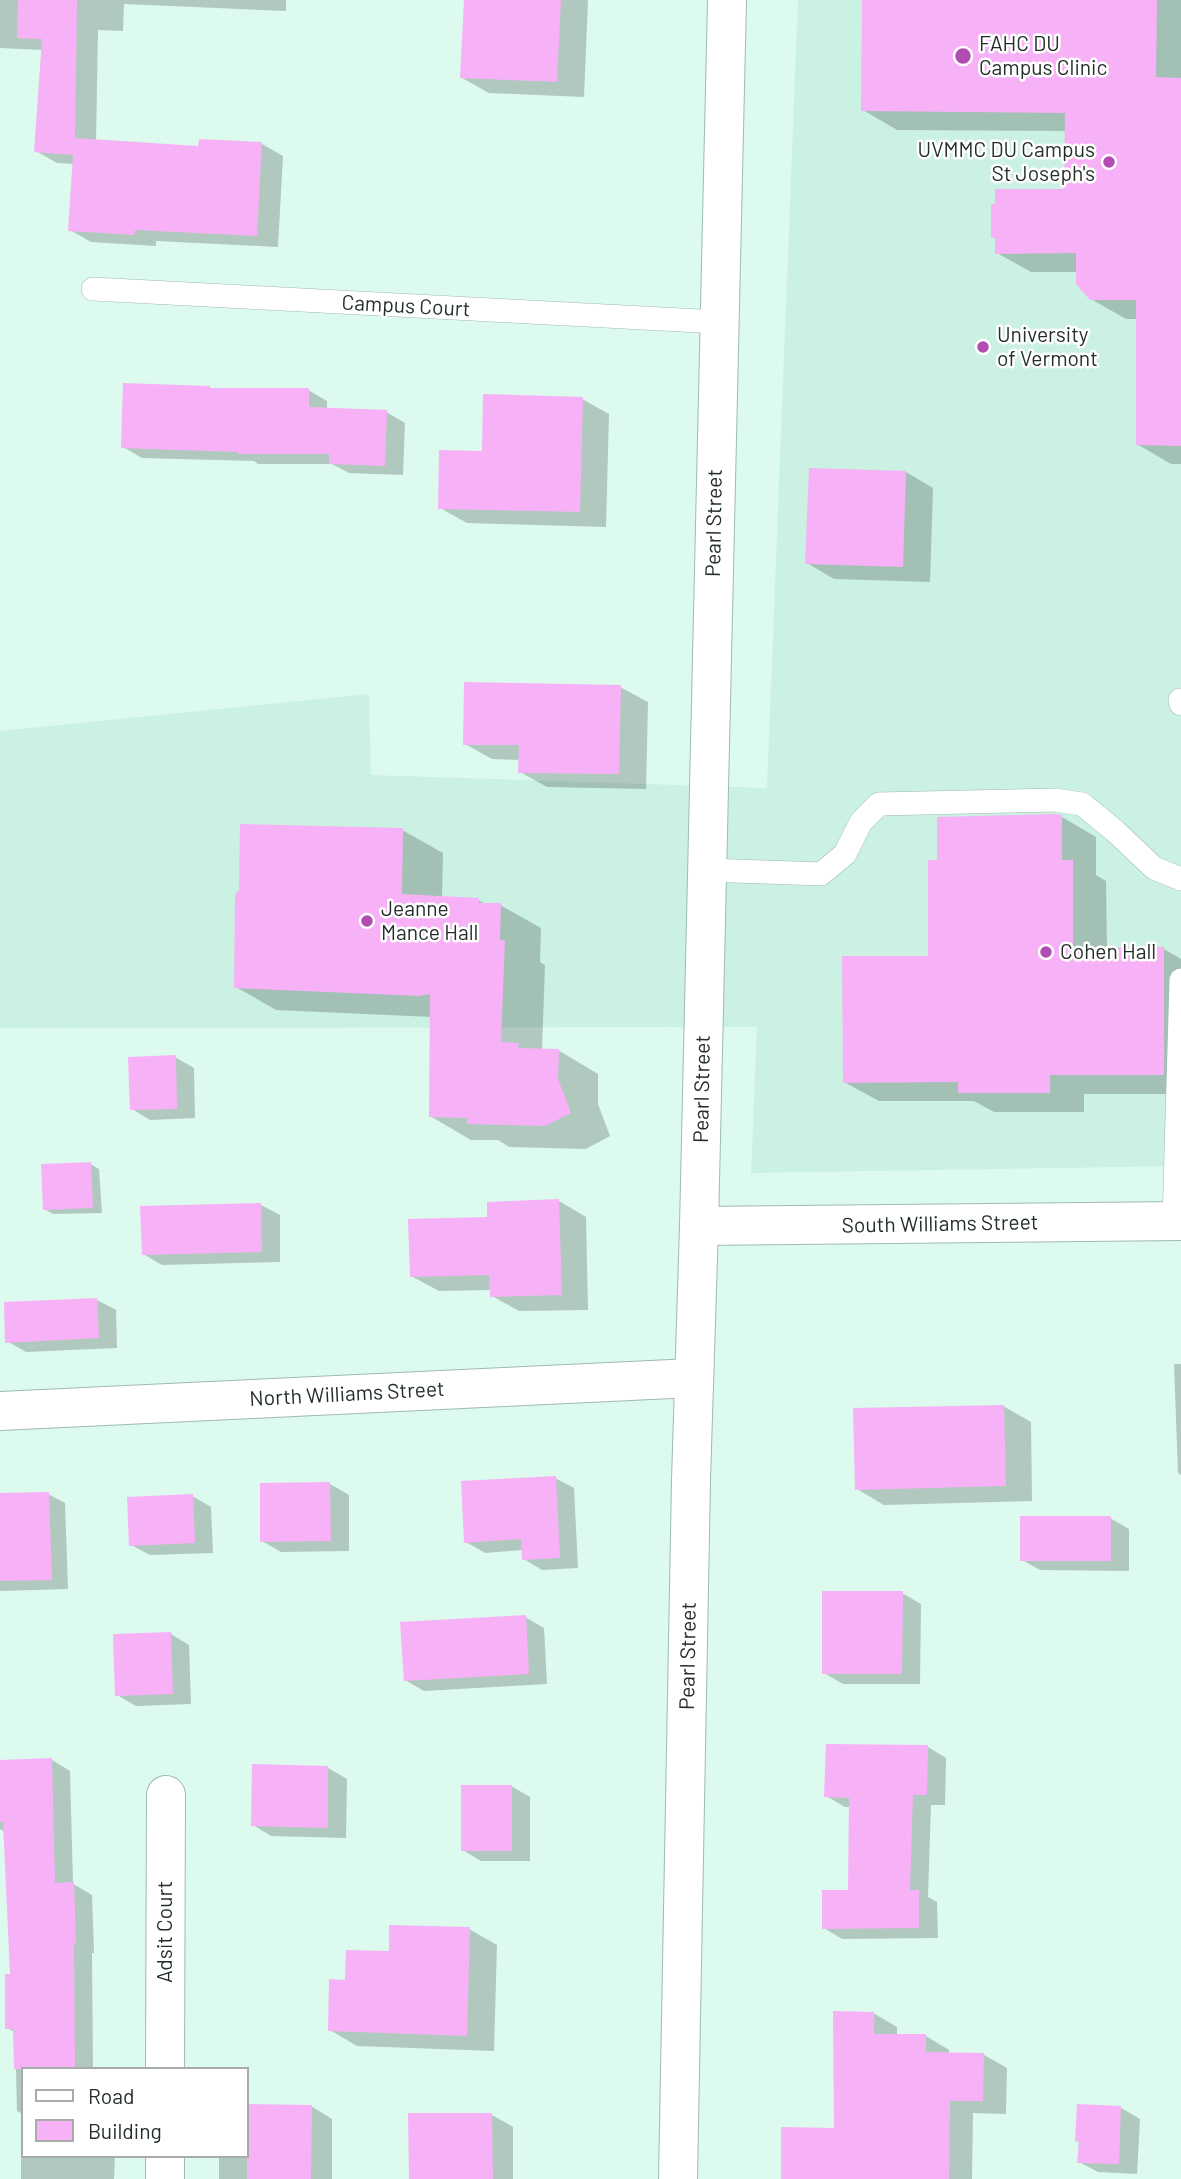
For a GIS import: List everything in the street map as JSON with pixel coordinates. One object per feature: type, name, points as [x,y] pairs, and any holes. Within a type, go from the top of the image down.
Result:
[{"type":"main road","name":"Pearl Street","points":[[678,2179],[693,1378],[699,1226],[727,0]]},
{"type":"main road","name":"South Williams Street","points":[[699,1226],[1177,1221]]},
{"type":"main road","name":"North Williams Street","points":[[0,1411],[693,1378]]},
{"type":"main road","name":"Adsit Court","points":[[165,2067],[166,1795]]},
{"type":"main road","points":[[165,2158],[165,2179]]},
{"type":"lane","name":"Campus Court","points":[[93,289],[719,322]]},
{"type":"lane","points":[[707,870],[821,874],[845,854],[861,822],[879,804],[1055,800],[1082,804],[1154,868],[1181,879]]},
{"type":"lane","points":[[1177,1221],[1181,980]]},
{"type":"shaded area","name":"University of Vermont","points":[[798,0],[1181,0],[1181,1166],[751,1173],[757,1027],[0,1028],[0,731],[369,694],[371,775],[767,788]]},
{"type":"building","points":[[18,0],[77,0],[75,138],[198,146],[199,139],[262,142],[257,236],[135,230],[135,235],[68,231],[73,155],[34,152],[42,39],[17,38]]},
{"type":"building","points":[[464,0],[561,0],[557,82],[460,78]]},
{"type":"building","points":[[862,0],[1157,0],[1156,77],[1181,78],[1181,446],[1136,445],[1136,300],[1090,300],[1076,284],[1076,253],[995,254],[995,238],[991,238],[991,204],[995,204],[995,189],[1064,189],[1065,113],[861,111]]},
{"type":"building","points":[[123,383],[210,388],[309,388],[309,407],[387,410],[385,466],[329,464],[329,454],[238,454],[121,448]]},
{"type":"building","points":[[483,394],[583,397],[580,512],[438,509],[439,450],[482,451]]},
{"type":"building","points":[[809,468],[906,471],[903,567],[805,564]]},
{"type":"building","points":[[464,682],[621,685],[619,774],[518,773],[519,745],[463,745]]},
{"type":"building","name":"Cohen Hall","points":[[1062,815],[1062,860],[1073,860],[1073,948],[1164,947],[1164,1075],[1050,1075],[1050,1093],[958,1093],[958,1082],[843,1083],[842,956],[928,956],[928,860],[937,860],[937,817]]},
{"type":"building","name":"Jeanne Mance Hall","points":[[240,824],[403,828],[402,894],[479,898],[479,903],[501,903],[500,940],[505,940],[501,1042],[519,1043],[518,1048],[559,1049],[558,1079],[571,1113],[545,1126],[467,1124],[467,1118],[429,1117],[430,994],[419,996],[234,988],[235,897],[239,891]]},
{"type":"building","points":[[176,1055],[177,1109],[130,1110],[128,1057]]},
{"type":"building","points":[[91,1162],[93,1208],[43,1210],[41,1164]]},
{"type":"building","points":[[559,1199],[562,1295],[490,1297],[489,1275],[410,1277],[408,1219],[487,1217],[487,1202]]},
{"type":"building","points":[[261,1203],[262,1252],[142,1255],[140,1206]]},
{"type":"building","points":[[97,1298],[99,1338],[5,1343],[4,1302]]},
{"type":"building","points":[[1004,1405],[1006,1486],[855,1490],[853,1408]]},
{"type":"building","points":[[556,1476],[560,1558],[522,1560],[521,1539],[464,1543],[461,1481]]},
{"type":"building","points":[[330,1482],[331,1541],[260,1542],[260,1483]]},
{"type":"building","points":[[49,1492],[52,1580],[0,1581],[0,1493]]},
{"type":"building","points":[[193,1494],[195,1543],[129,1546],[127,1497]]},
{"type":"building","points":[[1020,1516],[1111,1516],[1111,1561],[1020,1561]]},
{"type":"building","points":[[822,1591],[903,1591],[902,1674],[822,1674]]},
{"type":"building","points":[[526,1615],[529,1674],[404,1681],[400,1622]]},
{"type":"building","points":[[171,1632],[173,1694],[115,1696],[113,1634]]},
{"type":"building","points":[[826,1744],[928,1745],[927,1795],[913,1795],[910,1890],[919,1890],[919,1928],[822,1929],[822,1890],[848,1890],[849,1798],[824,1797]]},
{"type":"building","points":[[52,1758],[55,1883],[74,1882],[75,2067],[14,2069],[13,2029],[5,2029],[5,1974],[10,1974],[3,1822],[0,1822],[0,1760]]},
{"type":"building","points":[[252,1764],[328,1766],[328,1828],[251,1826]]},
{"type":"building","points":[[461,1785],[512,1785],[512,1851],[461,1851]]},
{"type":"building","points":[[389,1925],[470,1927],[467,2036],[328,2031],[329,1979],[345,1980],[346,1950],[389,1951]]},
{"type":"building","points":[[833,2011],[874,2012],[874,2034],[926,2034],[926,2052],[984,2053],[983,2101],[950,2101],[949,2179],[781,2179],[781,2127],[834,2128]]},
{"type":"building","points":[[248,2104],[312,2105],[311,2179],[247,2179]]},
{"type":"building","points":[[1077,2104],[1121,2106],[1119,2164],[1077,2163]]},
{"type":"building","points":[[408,2113],[492,2113],[493,2179],[409,2179]]},
{"type":"place","name":"FAHC DU Campus Clinic","points":[[963,56]]},
{"type":"place","name":"UVMMC DU Campus St Joseph's","points":[[1109,162]]},
{"type":"place","name":"University of Vermont","points":[[983,347]]},
{"type":"place","name":"Jeanne Mance Hall","points":[[367,921]]},
{"type":"place","name":"Cohen Hall","points":[[1046,952]]}]
